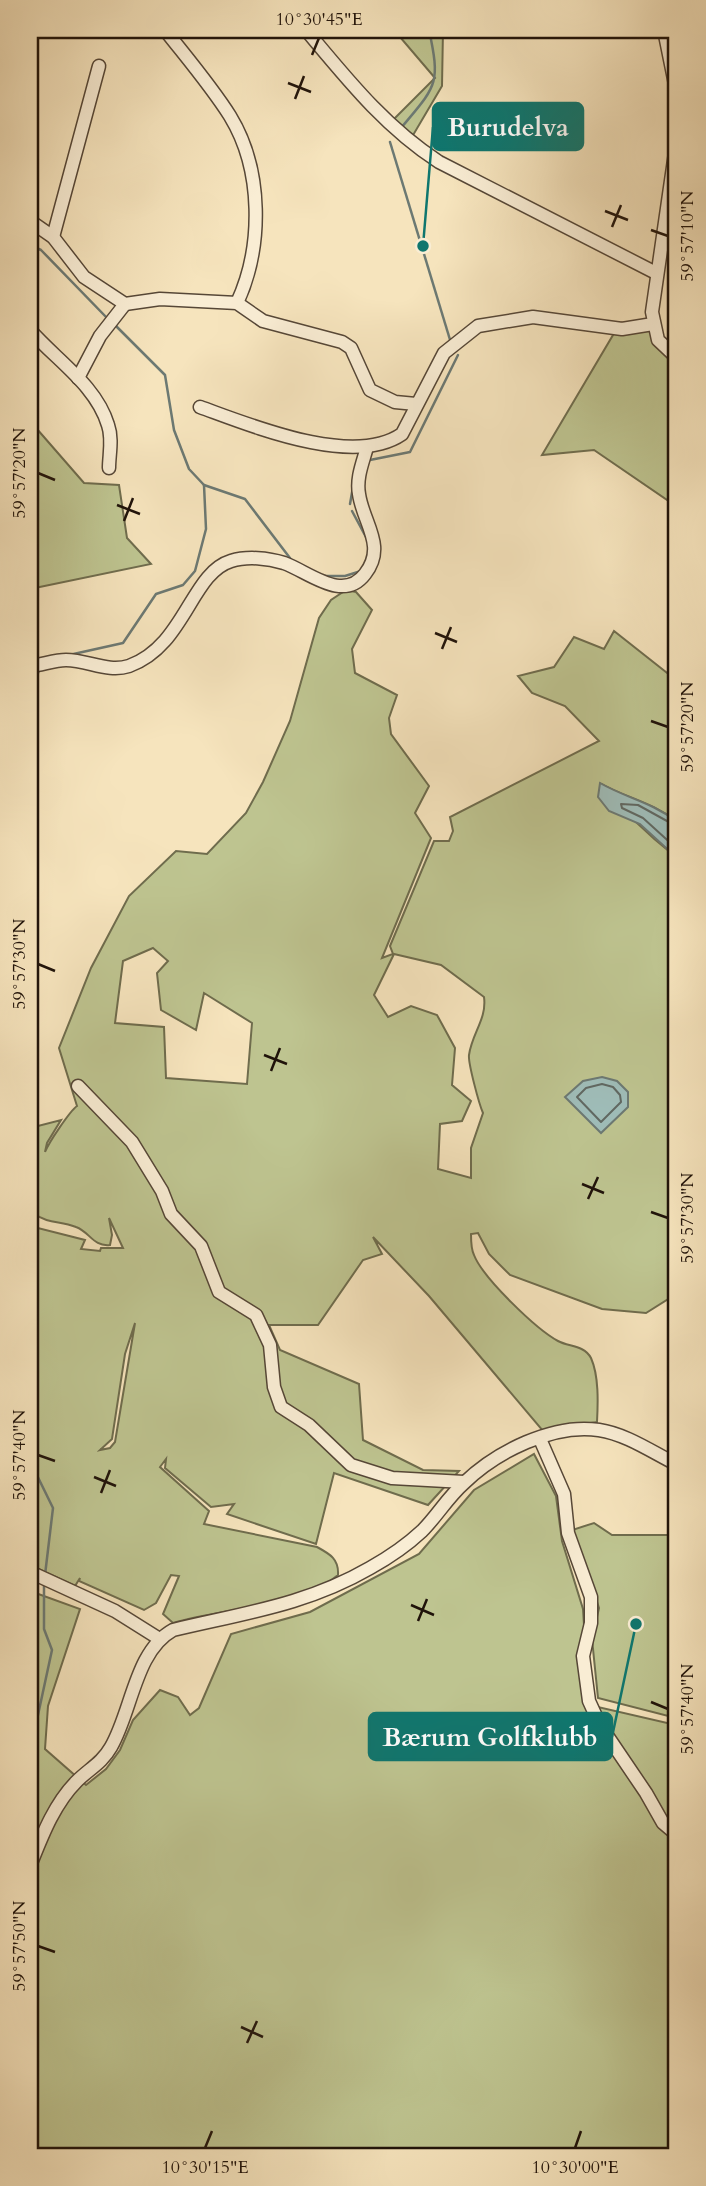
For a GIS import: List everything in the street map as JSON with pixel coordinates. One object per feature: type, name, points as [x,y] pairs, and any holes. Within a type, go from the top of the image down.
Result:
[{"type":"street","points":[[165,30],[231,118],[248,159],[254,194],[256,232],[251,267],[237,303]]},
{"type":"street","points":[[306,30],[383,119],[409,142],[439,162],[656,274]]},
{"type":"street","points":[[664,30],[676,89]]},
{"type":"street","points":[[53,237],[99,66]]},
{"type":"street","points":[[676,146],[656,274],[653,324],[659,340],[676,357]]},
{"type":"street","points":[[30,221],[53,237],[84,277],[125,304],[160,299],[237,303],[264,321],[342,342],[351,348],[370,390],[396,402],[416,404]]},
{"type":"street","points":[[78,377],[100,336],[125,304]]},
{"type":"street","points":[[200,407],[279,435],[365,455],[402,434],[416,404],[455,341],[486,323],[533,317],[622,329],[653,324]]},
{"type":"street","points":[[30,330],[78,377],[100,407],[109,426],[109,468]]},
{"type":"street","points":[[30,666],[68,660],[110,668],[125,667],[142,661],[176,630],[208,577],[233,561],[276,561],[330,584],[343,587],[357,583],[370,567],[375,546],[358,492],[365,455]]},
{"type":"street","points":[[78,1086],[132,1142],[162,1191],[171,1213],[201,1246],[219,1292],[256,1315],[270,1345],[274,1387],[281,1406],[309,1425],[351,1465],[392,1478],[464,1482]]},
{"type":"street","points":[[30,1866],[56,1807],[78,1779],[101,1763],[112,1746],[158,1638],[173,1630],[282,1606],[321,1593],[370,1568],[421,1532],[464,1482],[502,1454],[540,1439],[570,1430],[601,1430],[624,1438],[676,1464]]},
{"type":"street","points":[[540,1439],[564,1494],[568,1533],[591,1597],[591,1623],[583,1656],[589,1701],[600,1725],[663,1823],[676,1834]]},
{"type":"street","points":[[33,1574],[115,1611],[158,1638]]},
{"type":"green space","points":[[394,30],[443,30],[442,86],[409,142],[389,124],[435,78]]},
{"type":"green space","points":[[653,324],[676,357],[676,506],[594,450],[542,455],[616,330]]},
{"type":"green space","points":[[30,421],[84,483],[119,485],[127,538],[151,564],[30,589]]},
{"type":"green space","points":[[346,590],[356,592],[372,610],[352,649],[355,673],[397,695],[389,718],[391,734],[429,786],[415,813],[431,838],[382,958],[393,954],[390,946],[434,841],[449,841],[453,831],[450,817],[599,741],[565,706],[532,693],[518,676],[554,667],[574,637],[604,649],[614,631],[676,680],[676,821],[658,809],[600,783],[636,822],[676,857],[676,1302],[670,1298],[646,1313],[602,1309],[510,1275],[489,1254],[478,1233],[471,1234],[472,1250],[479,1265],[511,1302],[548,1335],[588,1354],[594,1365],[598,1398],[597,1422],[543,1431],[429,1296],[373,1237],[382,1254],[363,1260],[318,1325],[269,1325],[280,1350],[359,1384],[363,1440],[423,1470],[459,1471],[428,1505],[334,1473],[316,1544],[227,1514],[234,1504],[211,1507],[165,1468],[166,1459],[160,1467],[209,1511],[204,1524],[317,1547],[333,1558],[338,1569],[338,1575],[303,1594],[173,1623],[163,1614],[179,1576],[171,1575],[156,1603],[144,1610],[79,1581],[80,1578],[75,1586],[30,1565],[30,1226],[85,1240],[81,1249],[100,1251],[101,1248],[123,1248],[109,1218],[112,1235],[110,1245],[104,1245],[95,1242],[76,1227],[44,1219],[33,1213],[33,1199],[30,1211],[30,1125],[38,1126],[61,1120],[47,1143],[45,1152],[77,1106],[59,1048],[91,968],[129,896],[176,851],[207,854],[246,813],[290,721],[319,618],[331,600]],"holes":[[[153,948],[168,961],[157,973],[161,1010],[196,1030],[204,993],[252,1023],[247,1084],[166,1078],[164,1027],[115,1023],[123,961]],[[394,954],[441,965],[484,997],[483,1012],[469,1055],[483,1113],[471,1148],[471,1178],[438,1169],[440,1124],[462,1121],[471,1101],[452,1085],[455,1048],[437,1015],[411,1006],[388,1017],[374,995]],[[135,1323],[115,1442],[110,1448],[100,1450],[112,1439],[125,1354]]]},
{"type":"green space","points":[[534,1454],[556,1496],[562,1541],[583,1609],[589,1705],[676,1725],[676,2156],[30,2156],[30,1591],[80,1609],[48,1706],[45,1749],[86,1785],[106,1769],[120,1750],[133,1720],[160,1690],[178,1697],[190,1715],[199,1708],[231,1634],[310,1612],[419,1554],[474,1490]]},
{"type":"green space","points":[[594,1523],[612,1535],[676,1535],[676,1718],[598,1698],[592,1639],[599,1608],[585,1564],[569,1531]]},
{"type":"water","points":[[600,783],[657,809],[676,821],[676,857],[640,824],[609,811],[598,797]]},
{"type":"water","points":[[602,1077],[617,1081],[628,1092],[628,1107],[601,1133],[565,1097],[583,1081]]},
{"type":"waterway","points":[[401,128],[422,103],[433,84],[435,63],[429,30]]},
{"type":"waterway","points":[[390,142],[451,343]]},
{"type":"waterway","points":[[30,245],[41,250],[108,319]]},
{"type":"waterway","points":[[69,655],[123,643],[156,594],[183,585],[195,571],[206,529],[204,485],[189,469],[174,430],[165,375],[113,323]]},
{"type":"waterway","points":[[370,460],[410,452],[458,355]]},
{"type":"waterway","points":[[204,485],[245,499],[293,562]]},
{"type":"waterway","points":[[350,504],[353,487]]},
{"type":"waterway","points":[[352,511],[367,539]]},
{"type":"waterway","points":[[323,576],[345,576],[361,571]]},
{"type":"waterway","points":[[30,705],[39,669]]},
{"type":"waterway","points":[[30,1461],[53,1508],[45,1575]]},
{"type":"waterway","points":[[30,1752],[52,1650],[44,1629],[44,1582]]},
{"type":"place","name":"Burudelva","points":[[423,246]]},
{"type":"place","name":"Bærum Golfklubb","points":[[636,1624]]}]
